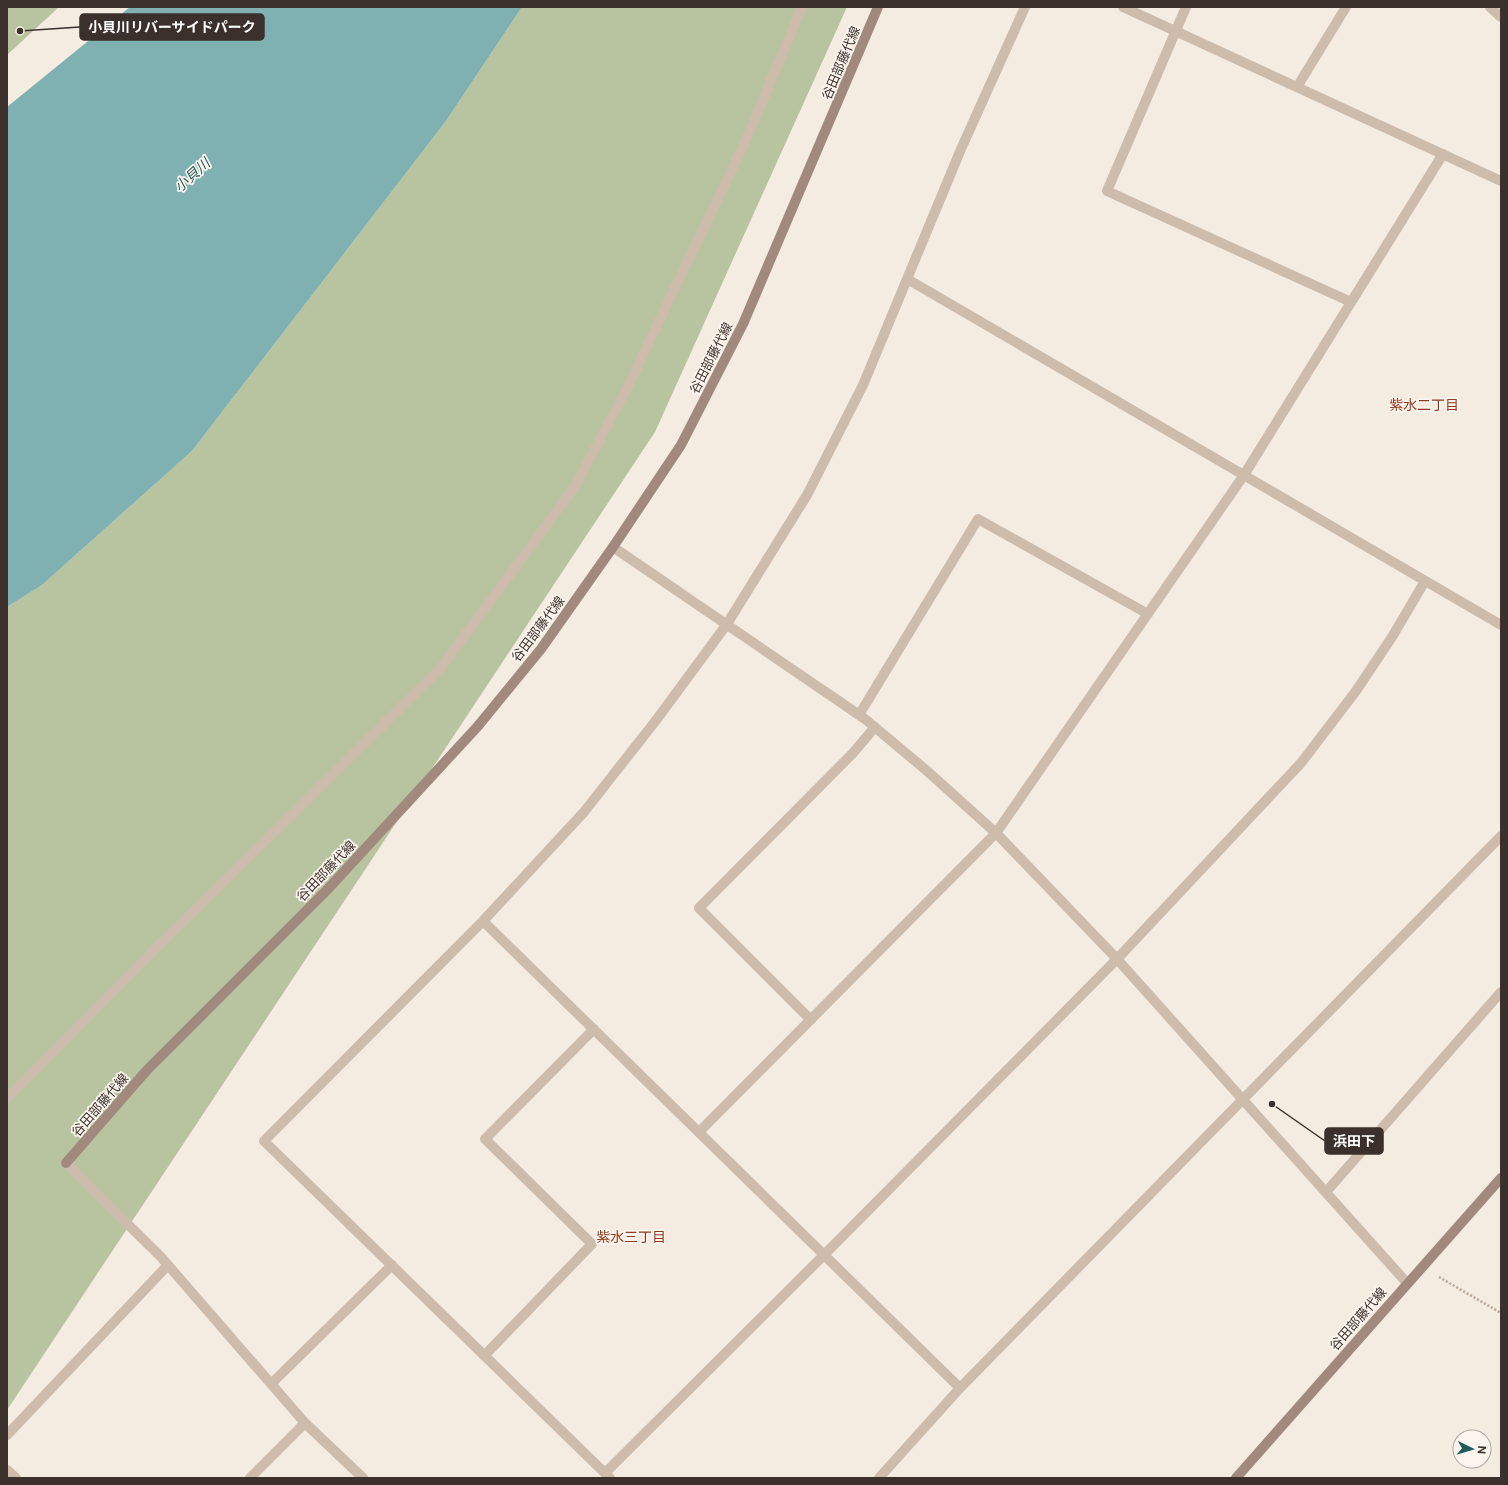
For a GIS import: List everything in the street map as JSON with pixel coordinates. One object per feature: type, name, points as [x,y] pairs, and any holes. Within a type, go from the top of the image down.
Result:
[{"type":"main road","name":"谷田部藤代線","points":[[66,1163],[147,1070],[327,890],[478,726],[541,649],[613,547],[680,445],[743,324],[878,7]]},
{"type":"main road","name":"谷田部藤代線","points":[[1236,1478],[1501,1178]]},
{"type":"street","points":[[7,1098],[158,946],[440,669],[576,485],[627,388],[746,140],[802,7]]},
{"type":"street","points":[[1025,7],[961,149],[909,280],[863,385],[807,495],[727,624],[657,719],[584,812],[483,921],[264,1141],[608,1476],[1117,959],[1301,763],[1356,691],[1392,637],[1425,581]]},
{"type":"street","points":[[1123,7],[1501,181]]},
{"type":"street","points":[[1186,7],[1107,191],[1351,302]]},
{"type":"street","points":[[1297,87],[1346,7]]},
{"type":"street","points":[[1490,7],[1501,17]]},
{"type":"street","points":[[699,1132],[996,833],[1244,475],[1443,154]]},
{"type":"street","points":[[909,280],[1501,625]]},
{"type":"street","points":[[859,715],[978,519],[1148,614]]},
{"type":"street","points":[[613,547],[859,715],[875,727],[996,833],[1117,959],[1407,1283]]},
{"type":"street","points":[[811,1020],[699,908],[853,753],[875,727]]},
{"type":"street","points":[[879,1478],[960,1388],[1244,1100],[1501,836]]},
{"type":"street","points":[[483,921],[960,1388]]},
{"type":"street","points":[[1326,1192],[1501,992]]},
{"type":"street","points":[[484,1356],[592,1244],[485,1139],[594,1029]]},
{"type":"street","points":[[66,1163],[168,1265],[305,1423],[363,1478]]},
{"type":"street","points":[[7,1434],[168,1265]]},
{"type":"street","points":[[271,1384],[392,1265]]},
{"type":"street","points":[[250,1478],[305,1423]]},
{"type":"street","points":[[7,1470],[16,1478]]},
{"type":"path","points":[[1422,1267],[1501,1313]]},
{"type":"green space","points":[[7,7],[59,7],[7,55]]},
{"type":"green space","points":[[522,7],[847,7],[655,432],[7,1410],[7,607],[42,585],[192,451],[446,121]]},
{"type":"water","name":"小貝川","points":[[130,7],[522,7],[446,121],[192,451],[42,585],[7,607],[7,107]]},
{"type":"place","name":"小貝川リバーサイドパーク","points":[[20,31]]},
{"type":"place","name":"浜田下","points":[[1272,1104]]},
{"type":"district","name":"紫水二丁目","points":[[1424,405]]},
{"type":"district","name":"紫水三丁目","points":[[631,1237]]}]
